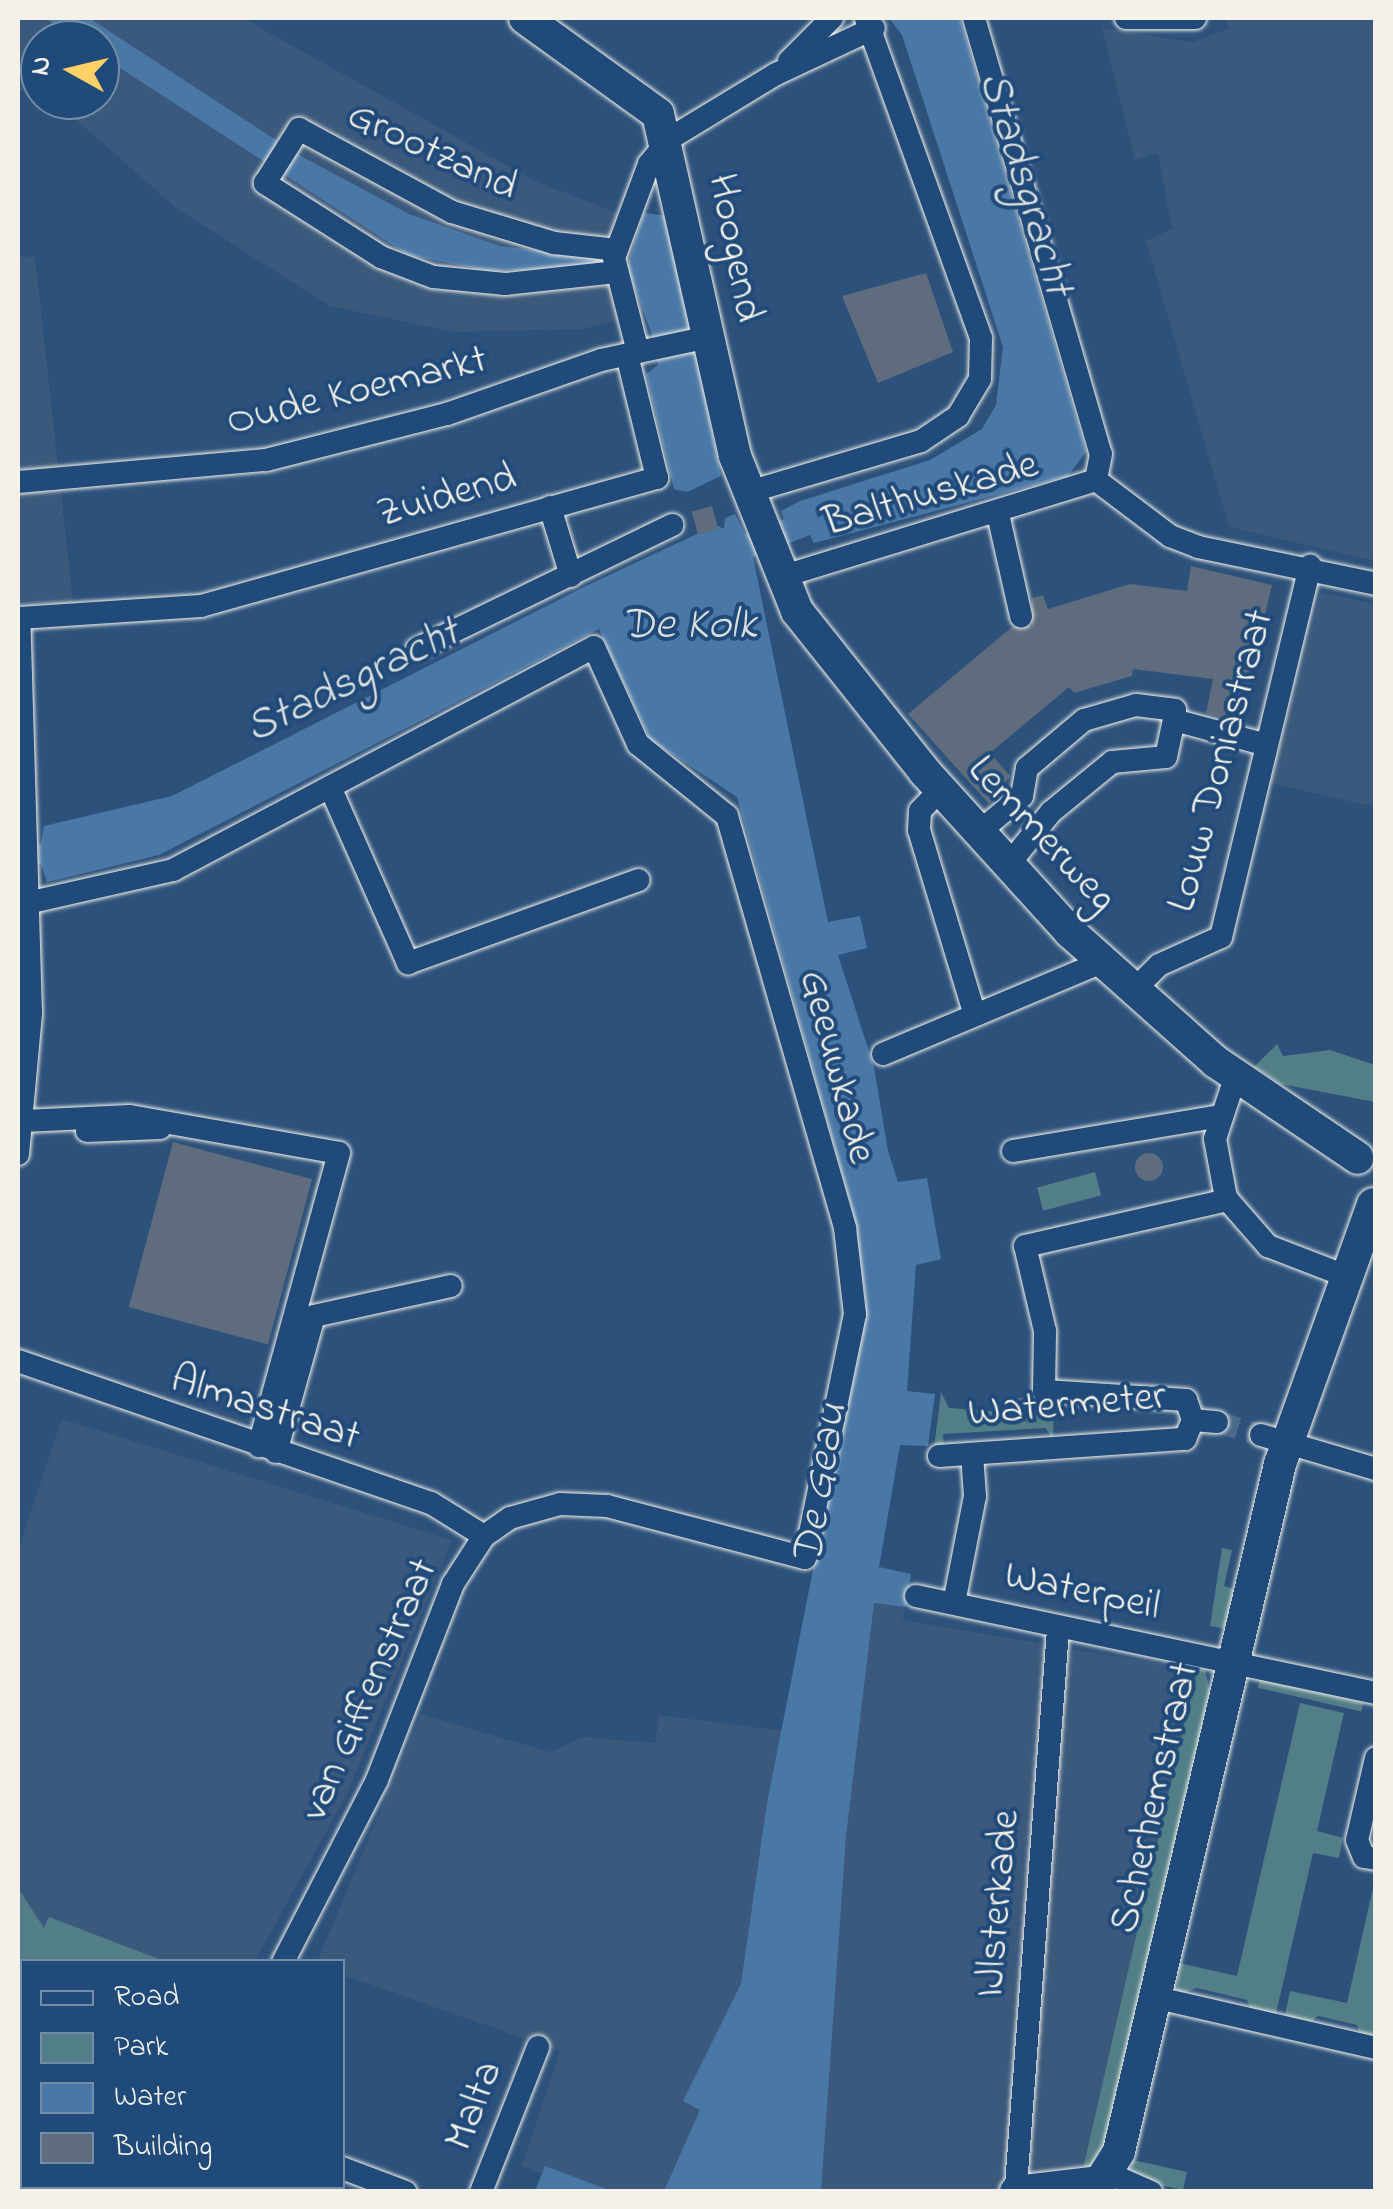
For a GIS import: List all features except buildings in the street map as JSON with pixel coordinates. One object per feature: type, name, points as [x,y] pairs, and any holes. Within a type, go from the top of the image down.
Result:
[{"type":"main road","points":[[525,18],[637,92],[670,140]]},
{"type":"main road","name":"Hoogend","points":[[670,140],[698,339],[749,492]]},
{"type":"main road","name":"Lemmerweg","points":[[749,492],[797,611],[941,789],[1009,864],[1102,962],[1236,1075],[1367,1151]]},
{"type":"main road","points":[[1367,1151],[1354,1185],[1374,1205]]},
{"type":"main road","name":"Scherhemstraat","points":[[1110,2174],[1233,1660],[1274,1438],[1374,1205]]},
{"type":"main road","name":"IJlsterkade","points":[[1016,2189],[1100,2182],[1110,2174]]},
{"type":"street","points":[[776,74],[832,18]]},
{"type":"street","points":[[974,18],[1101,454],[1096,480],[1170,536],[1376,584]]},
{"type":"street","points":[[1126,18],[1196,18]]},
{"type":"street","points":[[670,140],[776,74],[870,23],[981,338],[980,379],[958,416],[921,441],[749,492]]},
{"type":"street","name":"Grootzand","points":[[299,129],[452,212],[616,261],[505,284],[433,278],[382,257],[265,183],[299,129]]},
{"type":"street","name":"Hoogend","points":[[616,261],[649,164],[670,140]]},
{"type":"street","points":[[616,261],[640,352]]},
{"type":"street","name":"Oude Koemarkt","points":[[18,482],[266,460],[447,414],[640,352],[698,339]]},
{"type":"street","name":"Zuidend","points":[[18,617],[165,612],[657,478],[640,352]]},
{"type":"street","name":"Balthuskade","points":[[774,550],[998,514],[1096,480]]},
{"type":"street","points":[[550,508],[571,576]]},
{"type":"street","points":[[998,514],[1020,616]]},
{"type":"street","points":[[417,649],[672,525]]},
{"type":"street","name":"Louw Doniastraat","points":[[1134,990],[1159,965],[1220,937],[1263,744],[1310,566]]},
{"type":"street","points":[[18,617],[26,828],[23,1122],[18,1154]]},
{"type":"street","name":"Geeuwkade","points":[[330,787],[594,647],[638,744],[727,816],[845,1228],[852,1335],[805,1558]]},
{"type":"street","points":[[980,832],[1022,796],[1027,768],[1084,720],[1136,705],[1175,710],[1166,758],[1112,762],[1045,819],[1009,864]]},
{"type":"street","points":[[1174,720],[1263,744]]},
{"type":"street","points":[[24,898],[173,870],[330,787],[408,963],[639,880]]},
{"type":"street","points":[[941,789],[920,811],[919,830],[964,989],[976,1015]]},
{"type":"street","points":[[1022,796],[1045,819]]},
{"type":"street","points":[[883,1054],[1102,962]]},
{"type":"street","points":[[1236,1075],[1219,1116],[1216,1160],[1228,1200],[1268,1246],[1343,1275]]},
{"type":"street","points":[[23,1122],[130,1116],[339,1154],[268,1449]]},
{"type":"street","points":[[1013,1151],[1219,1116]]},
{"type":"street","name":"Watermeter","points":[[939,1456],[1185,1440],[1193,1420],[1186,1400],[1050,1391],[1025,1246],[1228,1200]]},
{"type":"street","points":[[268,1449],[314,1316],[452,1286]]},
{"type":"street","name":"Almastraat","points":[[18,1361],[431,1503],[484,1536]]},
{"type":"street","name":"Watermeter","points":[[1193,1420],[1218,1422]]},
{"type":"street","points":[[1274,1438],[1376,1470]]},
{"type":"street","points":[[954,1603],[975,1496],[972,1454]]},
{"type":"street","name":"van Giffenstraat","points":[[285,1959],[377,1780],[452,1584],[484,1536],[510,1518],[560,1504],[608,1506],[805,1558]]},
{"type":"street","name":"Waterpeil","points":[[916,1596],[1058,1630],[1233,1660],[1376,1693]]},
{"type":"street","name":"IJlsterkade","points":[[1016,2189],[1058,1630]]},
{"type":"street","points":[[1376,1758],[1356,1840],[1364,1857],[1376,1860]]},
{"type":"street","points":[[1153,1997],[1376,2048]]},
{"type":"street","name":"Malta","points":[[482,2192],[538,2048]]},
{"type":"street","name":"Malta","points":[[345,2169],[406,2192]]},
{"type":"street","points":[[1110,2174],[1151,2192]]},
{"type":"shaded area","points":[[18,18],[243,18],[533,180],[648,225],[648,312],[582,329],[454,332],[330,306],[176,208],[77,120],[120,120],[120,20],[20,20],[18,90]]},
{"type":"shaded area","points":[[1224,18],[1375,18],[1375,561],[1229,527],[1146,241],[1172,229],[1158,153],[1135,160],[1102,28],[1192,42],[1229,29]]},
{"type":"shaded area","points":[[18,257],[35,257],[73,603],[18,603]]},
{"type":"shaded area","points":[[1321,592],[1375,604],[1375,807],[1270,783]]},
{"type":"shaded area","points":[[62,1419],[452,1540],[347,1794],[256,1959],[20,1959],[18,1992],[18,1551]]},
{"type":"shaded area","points":[[867,1595],[905,1601],[903,1620],[1201,1671],[1095,2158],[1078,2173],[1002,2172],[1000,2191],[777,2192]]},
{"type":"shaded area","points":[[421,1714],[549,1752],[584,1737],[655,1743],[659,1715],[798,1733],[768,1917],[677,2191],[589,2191],[522,2166],[560,2051],[345,1976],[345,1959],[318,1959]]},
{"type":"green space","points":[[1277,1044],[1283,1056],[1330,1050],[1375,1065],[1375,1102],[1281,1084],[1254,1067]]},
{"type":"green space","points":[[1095,1172],[1101,1195],[1043,1211],[1037,1188]]},
{"type":"green space","points":[[941,1392],[949,1408],[1015,1413],[1017,1398],[1035,1398],[1036,1411],[1048,1411],[1054,1399],[1053,1441],[1046,1428],[943,1434],[944,1448],[934,1448]]},
{"type":"green space","points":[[1222,1548],[1232,1550],[1224,1586],[1236,1590],[1227,1629],[1210,1626]]},
{"type":"green space","points":[[1197,1669],[1205,1670],[1212,1698],[1101,2164],[1082,2173]]},
{"type":"green space","points":[[1260,1679],[1363,1703],[1361,1712],[1258,1688]]},
{"type":"green space","points":[[1300,1703],[1344,1713],[1317,1831],[1343,1838],[1339,1858],[1313,1853],[1275,2018],[1252,2012],[1247,2000],[1197,1988],[1177,1995],[1179,1963],[1237,1976]]},
{"type":"green space","points":[[1375,1879],[1375,2042],[1361,2038],[1357,2025],[1318,2016],[1307,2025],[1284,2020],[1290,1991],[1347,2003]]},
{"type":"green space","points":[[18,1888],[44,1928],[49,1917],[159,1959],[20,1959],[18,2009]]},
{"type":"green space","points":[[1133,2160],[1187,2172],[1183,2190],[1141,2181],[1130,2172]]},
{"type":"water","points":[[45,18],[92,20],[48,20]]},
{"type":"water","name":"De Kolk","points":[[889,18],[960,18],[1086,452],[1068,476],[814,543],[810,535],[753,557],[828,922],[860,916],[867,948],[838,955],[874,1067],[888,1151],[898,1182],[927,1178],[941,1259],[916,1265],[907,1391],[935,1394],[928,1446],[900,1445],[879,1567],[911,1574],[906,1607],[874,1603],[846,1836],[821,2191],[664,2191],[700,2110],[683,2101],[741,1984],[767,1803],[866,1301],[854,1216],[737,797],[651,740],[599,629],[159,855],[47,882],[41,864],[18,868],[18,847],[41,844],[44,826],[172,796],[588,585],[716,525],[724,529],[725,518],[735,514],[745,534],[784,519],[781,511],[800,501],[930,460],[982,429],[996,405],[1003,347],[902,35]]},
{"type":"water","points":[[120,38],[299,155],[409,214],[500,246],[598,258],[599,267],[489,271],[408,255],[120,68]]},
{"type":"water","points":[[644,213],[668,216],[721,476],[687,492],[674,489],[646,374],[658,365],[651,332],[627,266]]},
{"type":"water","points":[[545,2166],[611,2191],[535,2191]]},
{"type":"tunnel","points":[[1217,1422],[1261,1435]]},
{"type":"water label","name":"Stadsgracht","points":[[1024,184]]},
{"type":"water label","name":"Stadsgracht","points":[[353,682]]},
{"type":"water label","name":"De Geau","points":[[822,1484]]}]
